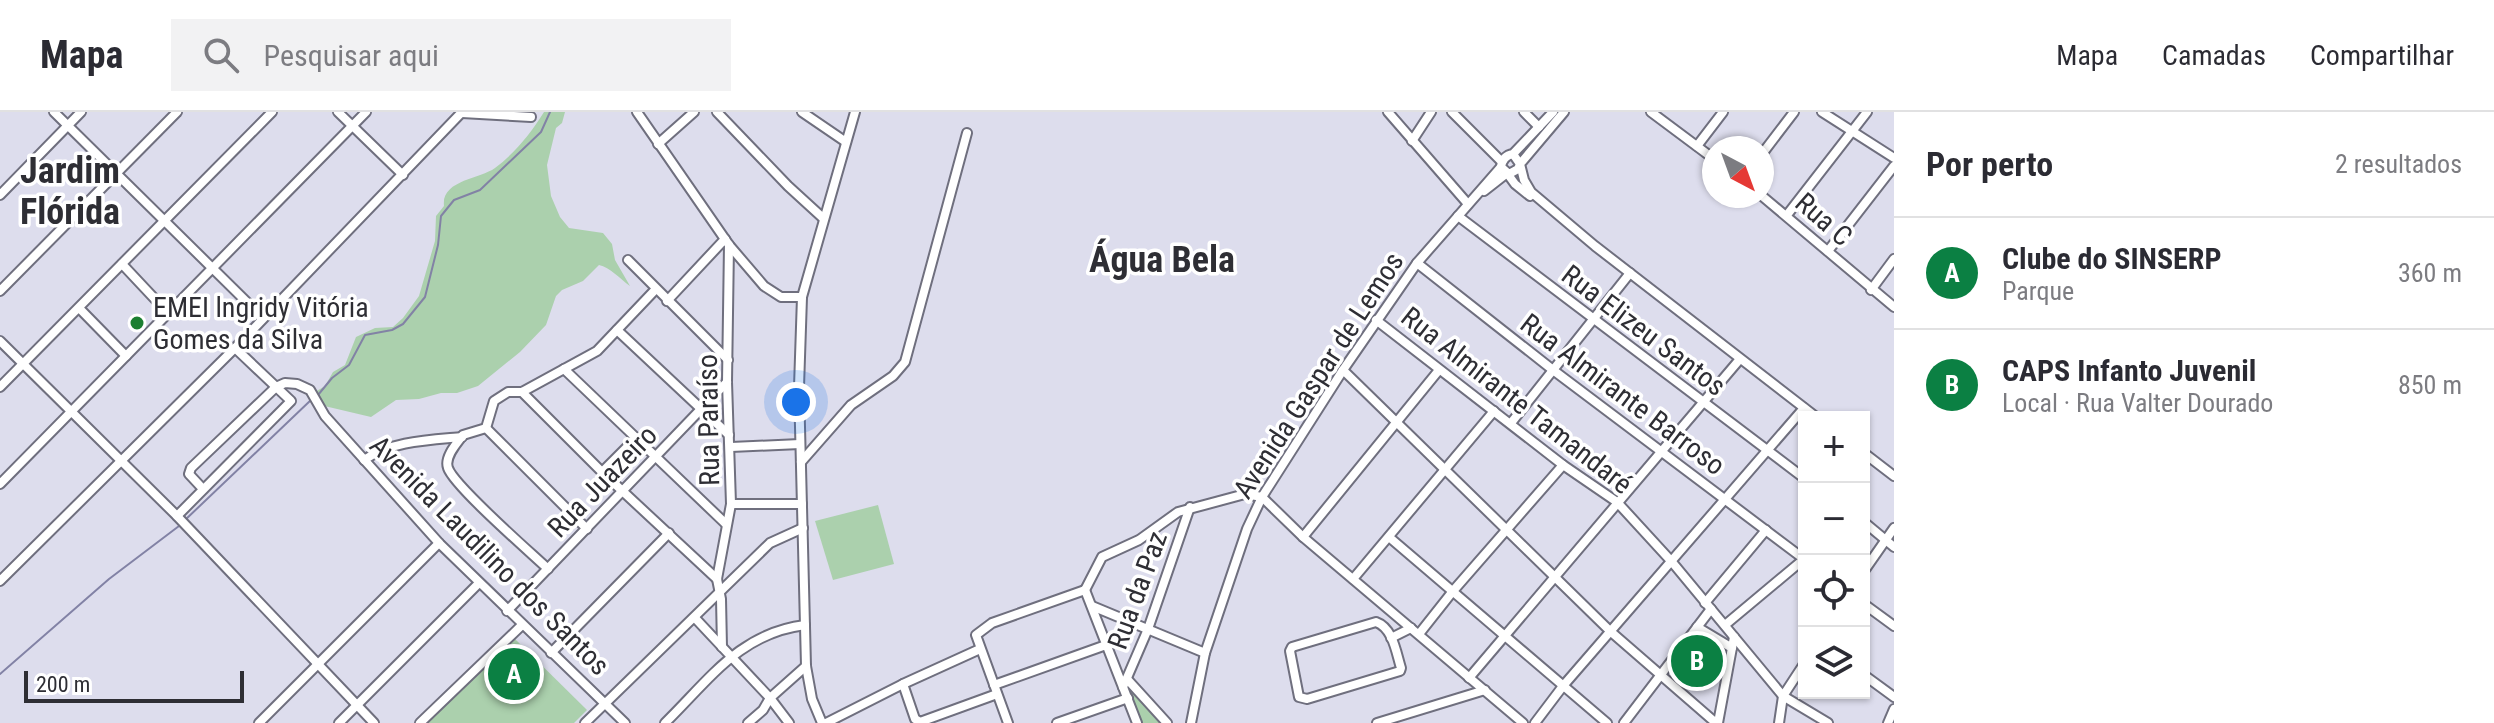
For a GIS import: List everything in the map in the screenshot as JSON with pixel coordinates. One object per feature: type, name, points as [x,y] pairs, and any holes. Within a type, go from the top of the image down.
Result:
[{"type":"street","points":[[54,112],[262,317]]},
{"type":"street","points":[[0,195],[81,112]]},
{"type":"street","points":[[0,291],[177,112]]},
{"type":"street","points":[[0,387],[272,112]]},
{"type":"street","points":[[338,112],[403,175]]},
{"type":"street","points":[[0,484],[366,112]]},
{"type":"street","points":[[0,581],[235,348],[462,112],[531,117]]},
{"type":"street","points":[[637,112],[727,242],[773,294],[802,297]]},
{"type":"street","points":[[658,144],[694,112]]},
{"type":"street","points":[[717,112],[823,218]]},
{"type":"street","points":[[802,112],[846,142]]},
{"type":"street","points":[[855,112],[802,297],[799,342],[800,463],[806,666],[812,699],[824,723],[980,649]]},
{"type":"street","points":[[1388,112],[1471,201]]},
{"type":"street","points":[[1412,141],[1431,112]]},
{"type":"street","points":[[1452,112],[1515,184],[1808,411]]},
{"type":"street","points":[[1524,112],[1539,127]]},
{"type":"street","points":[[1503,167],[1509,155],[1553,112]]},
{"type":"street","points":[[1503,167],[1514,173],[1564,112]]},
{"type":"street","points":[[1651,112],[1702,150]]},
{"type":"street","points":[[1697,146],[1723,112]]},
{"type":"street","points":[[1774,138],[1794,112]]},
{"type":"street","points":[[1822,112],[1894,158]]},
{"type":"street","points":[[1787,215],[1867,112]]},
{"type":"street","points":[[800,463],[851,405],[893,376],[905,362],[967,133]]},
{"type":"street","points":[[1513,154],[1519,159],[1527,187],[1548,207]]},
{"type":"street","points":[[1828,251],[1894,166]]},
{"type":"street","name":"Avenida Gaspar de Lemos","points":[[1191,723],[1205,653],[1247,529],[1262,497],[1376,320],[1417,263],[1503,167]]},
{"type":"street","name":"Rua C","points":[[1774,205],[1894,307]]},
{"type":"street","name":"Rua Elizeu Santos","points":[[1458,216],[1798,473]]},
{"type":"street","points":[[667,301],[727,242]]},
{"type":"street","name":"Rua Paraíso","points":[[722,647],[721,596],[717,579],[731,504],[727,242]]},
{"type":"street","points":[[1871,290],[1894,259]]},
{"type":"street","points":[[628,260],[728,360]]},
{"type":"street","name":"Rua Almirante Barroso","points":[[1417,263],[1799,555]]},
{"type":"street","points":[[122,264],[168,313]]},
{"type":"street","points":[[1511,423],[1630,273]]},
{"type":"street","points":[[486,428],[494,401],[508,392],[522,392],[597,351],[655,290]]},
{"type":"street","points":[[79,308],[126,356]]},
{"type":"street","name":"Rua Almirante Tamandaré","points":[[1376,320],[1563,465],[1617,502],[1672,562],[1783,696],[1828,723]]},
{"type":"street","points":[[617,330],[729,436]]},
{"type":"street","points":[[0,341],[190,529],[374,723]]},
{"type":"street","points":[[178,517],[291,401],[235,348]]},
{"type":"street","points":[[1469,678],[1740,359]]},
{"type":"street","points":[[564,369],[726,524]]},
{"type":"street","points":[[1343,370],[1610,631],[1717,723],[1734,637]]},
{"type":"street","points":[[1303,537],[1439,370]]},
{"type":"street","name":"Rua Juazeiro","points":[[507,611],[727,382]]},
{"type":"street","name":"Avenida Laudilino dos Santos","points":[[276,387],[285,383],[304,387],[315,397],[325,416],[439,543],[625,723]]},
{"type":"street","points":[[203,489],[190,476],[191,468],[276,387]]},
{"type":"street","points":[[522,392],[717,579]]},
{"type":"street","points":[[1535,723],[1563,686],[1804,408]]},
{"type":"street","points":[[1353,579],[1494,411]]},
{"type":"street","points":[[364,460],[382,450],[462,437],[486,428]]},
{"type":"street","points":[[486,428],[587,529]]},
{"type":"street","points":[[462,437],[448,459],[448,469],[473,499],[548,569]]},
{"type":"street","points":[[602,472],[636,438]]},
{"type":"street","points":[[731,447],[800,444]]},
{"type":"street","points":[[1870,458],[1894,476]]},
{"type":"street","points":[[1419,634],[1563,465]]},
{"type":"street","points":[[1137,723],[1125,683],[1106,645],[1085,590],[1095,566],[1102,557],[1139,540],[1178,512],[1245,494],[1262,497],[1303,537],[1523,723]]},
{"type":"street","points":[[731,504],[802,504]]},
{"type":"street","name":"Rua da Paz","points":[[1125,683],[1148,629],[1190,507]]},
{"type":"street","points":[[1870,527],[1894,547]]},
{"type":"street","points":[[585,723],[721,596],[773,541],[803,528]]},
{"type":"street","points":[[1870,563],[1894,528]]},
{"type":"street","points":[[1624,723],[1766,530]]},
{"type":"street","points":[[551,653],[669,533]]},
{"type":"street","points":[[1389,537],[1607,723]]},
{"type":"street","points":[[259,723],[439,543]]},
{"type":"street","points":[[1725,625],[1798,564]]},
{"type":"street","points":[[339,723],[479,583]]},
{"type":"street","points":[[1008,723],[976,635],[992,623],[1085,590]]},
{"type":"street","points":[[1092,606],[1205,653]]},
{"type":"street","points":[[1870,608],[1894,626]]},
{"type":"street","points":[[695,618],[789,722]]},
{"type":"street","points":[[1376,622],[1386,628],[1391,638],[1401,668],[1398,672],[1307,699],[1299,697],[1290,651],[1292,647],[1376,622]]},
{"type":"street","points":[[420,723],[522,625]]},
{"type":"street","points":[[665,723],[730,658],[759,637],[805,625]]},
{"type":"street","points":[[1697,627],[1732,648]]},
{"type":"street","points":[[1391,638],[1411,628]]},
{"type":"street","points":[[903,684],[915,719],[920,722],[1106,645]]},
{"type":"street","points":[[748,723],[763,710],[770,698],[806,666]]},
{"type":"street","points":[[1779,723],[1783,696],[1798,673]]},
{"type":"street","points":[[1870,679],[1894,697]]},
{"type":"street","points":[[1125,683],[1167,723]]},
{"type":"street","points":[[1377,723],[1485,690]]},
{"type":"street","points":[[1057,723],[1128,698]]},
{"type":"street","points":[[1888,723],[1894,709]]},
{"type":"green space","points":[[544,112],[565,112],[562,123],[556,128],[547,165],[551,196],[560,217],[569,228],[603,233],[612,244],[615,260],[630,286],[599,265],[583,281],[556,296],[546,325],[520,352],[478,386],[457,393],[396,400],[371,417],[316,404],[312,394],[325,386],[333,372],[345,365],[356,337],[375,328],[393,327],[419,296],[435,241],[436,216],[444,206],[449,191],[463,181],[495,168],[522,142]]},
{"type":"green space","points":[[878,505],[894,564],[833,580],[815,521]]},
{"type":"green space","points":[[514,638],[587,710],[574,723],[425,723]]},
{"type":"green space","points":[[1130,686],[1163,723],[1140,723],[1128,688]]},
{"type":"waterway","points":[[318,395],[332,378],[349,365],[365,335],[392,330],[403,324],[425,297],[438,245],[441,216],[454,200],[480,190],[541,132],[550,112]]},
{"type":"waterway","points":[[184,521],[312,399]]},
{"type":"waterway","points":[[0,674],[109,579],[179,526]]},
{"type":"place","name":"EMEI lngridy Vitória Gomes da Silva","points":[[137,323]]},
{"type":"place","name":"CAPS Infanto Juvenil","points":[[1697,661]]},
{"type":"place","name":"Clube do SINSERP","points":[[514,674]]},
{"type":"district","name":"Jardim Flórida","points":[[70,190]]},
{"type":"district","name":"Água Bela","points":[[1162,259]]}]
